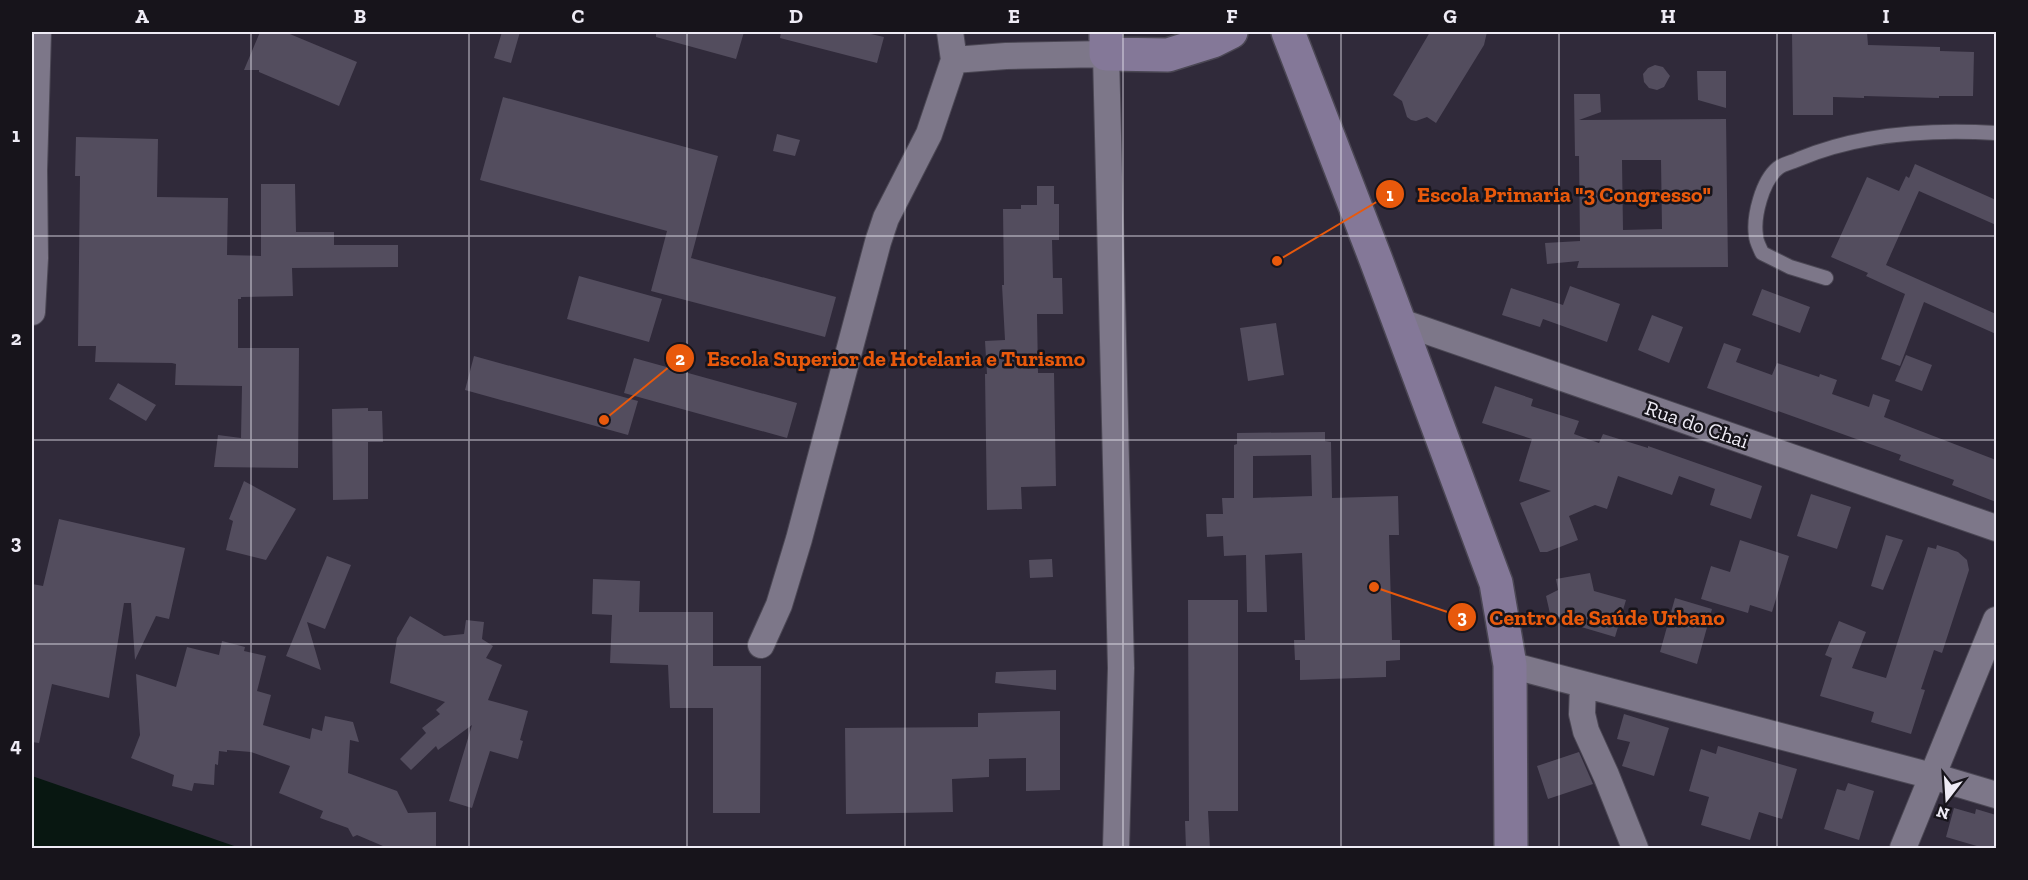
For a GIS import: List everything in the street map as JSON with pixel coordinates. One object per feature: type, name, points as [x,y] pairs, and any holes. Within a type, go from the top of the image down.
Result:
[{"type":"street","points":[[32,312],[35,258],[34,170],[38,32]]},
{"type":"street","points":[[761,645],[786,583],[878,242],[886,218],[929,134],[954,60],[950,32]]},
{"type":"street","points":[[954,60],[1006,56],[1106,43],[1168,55],[1213,41],[1231,32]]},
{"type":"street","points":[[1288,32],[1496,583],[1510,665],[1511,849]]},
{"type":"street","points":[[1106,43],[1121,668],[1116,849]]},
{"type":"street","name":"Rua do Chai","points":[[1398,321],[1996,528]]},
{"type":"street","points":[[1903,849],[1996,620]]},
{"type":"street","points":[[1510,665],[1932,776],[1996,795]]},
{"type":"street","points":[[1583,685],[1582,714],[1586,731],[1635,849]]},
{"type":"lane","points":[[1826,278],[1790,267],[1762,253],[1756,237],[1757,212],[1764,188],[1778,168],[1818,151],[1892,135],[1996,133]]},
{"type":"shaded area","points":[[32,776],[240,848],[32,848]]},
{"type":"building","points":[[260,32],[285,32],[357,62],[339,106],[259,72],[259,70],[244,70]]},
{"type":"building","points":[[502,32],[520,32],[511,63],[494,58]]},
{"type":"building","points":[[656,32],[744,32],[736,59],[656,37]]},
{"type":"building","points":[[781,32],[862,32],[884,37],[877,63],[780,38]]},
{"type":"building","points":[[1430,32],[1487,32],[1484,45],[1436,123],[1427,117],[1416,121],[1411,120],[1407,117],[1402,101],[1393,95]]},
{"type":"building","points":[[1792,32],[1867,32],[1868,45],[1940,47],[1940,51],[1974,52],[1973,96],[1833,97],[1833,115],[1793,115]]},
{"type":"building","points":[[1655,65],[1663,67],[1670,76],[1664,87],[1657,90],[1649,88],[1644,82],[1643,74]]},
{"type":"building","points":[[1697,71],[1726,71],[1726,108],[1698,100]]},
{"type":"building","points":[[1574,94],[1600,94],[1601,112],[1579,120],[1726,119],[1728,267],[1577,268],[1579,261],[1547,264],[1545,243],[1580,241],[1579,156],[1575,156]],"holes":[[[1622,160],[1661,160],[1662,229],[1623,230]]]},
{"type":"building","points":[[503,97],[718,156],[691,258],[836,297],[825,337],[651,291],[667,231],[480,180]]},
{"type":"building","points":[[777,134],[800,140],[795,156],[773,151]]},
{"type":"building","points":[[76,137],[158,139],[157,197],[228,198],[227,255],[261,256],[261,184],[295,184],[296,232],[334,232],[334,245],[398,245],[398,267],[292,268],[293,296],[241,297],[238,299],[238,348],[299,348],[298,468],[214,467],[218,435],[241,438],[242,386],[175,385],[176,364],[95,362],[96,346],[78,346],[80,176],[75,176]]},
{"type":"building","points":[[1915,164],[1996,200],[1996,225],[1919,191],[1886,265],[1996,314],[1996,334],[1924,302],[1900,366],[1881,359],[1905,294],[1866,276],[1868,273],[1831,257],[1867,177],[1899,191],[1906,176],[1909,178]]},
{"type":"building","points":[[1037,186],[1054,186],[1054,204],[1059,204],[1059,240],[1052,240],[1053,278],[1062,278],[1063,314],[1037,314],[1038,373],[1054,373],[1056,486],[1021,487],[1022,509],[987,510],[985,341],[1005,340],[1002,285],[1004,285],[1003,209],[1021,209],[1021,205],[1037,205]]},
{"type":"building","points":[[579,276],[662,299],[649,342],[567,319]]},
{"type":"building","points":[[1570,286],[1620,304],[1607,342],[1543,319],[1540,327],[1502,315],[1511,288],[1563,305]]},
{"type":"building","points":[[1762,289],[1810,307],[1800,333],[1752,315]]},
{"type":"building","points":[[1652,315],[1683,327],[1669,363],[1638,350]]},
{"type":"building","points":[[1276,323],[1284,375],[1248,381],[1240,328]]},
{"type":"building","points":[[1724,343],[1741,349],[1736,362],[1772,375],[1777,363],[1819,377],[1820,374],[1837,380],[1832,394],[1869,407],[1873,394],[1890,400],[1884,417],[1996,460],[1996,502],[1952,485],[1954,480],[1899,460],[1901,455],[1707,388]]},
{"type":"building","points":[[1906,355],[1932,365],[1922,391],[1895,381]]},
{"type":"building","points":[[474,356],[638,401],[628,435],[465,390]]},
{"type":"building","points":[[634,358],[797,403],[787,438],[624,393]]},
{"type":"building","points":[[118,383],[156,405],[146,421],[109,399]]},
{"type":"building","points":[[1495,386],[1533,399],[1531,406],[1579,421],[1574,434],[1599,443],[1603,434],[1648,448],[1648,446],[1762,486],[1751,519],[1710,505],[1715,489],[1679,476],[1672,495],[1618,476],[1607,509],[1595,505],[1569,516],[1578,540],[1547,552],[1540,552],[1520,503],[1551,491],[1519,481],[1532,439],[1482,423]]},
{"type":"building","points":[[368,408],[368,411],[382,411],[383,442],[368,442],[368,499],[333,500],[332,409]]},
{"type":"building","points":[[1325,432],[1325,441],[1331,442],[1332,498],[1398,496],[1399,535],[1389,535],[1392,640],[1400,640],[1400,660],[1386,661],[1386,677],[1300,680],[1300,660],[1295,660],[1294,640],[1305,640],[1302,553],[1265,555],[1267,612],[1247,612],[1246,555],[1224,556],[1223,536],[1207,537],[1206,514],[1223,514],[1222,498],[1234,498],[1234,445],[1237,444],[1237,433]],"holes":[[[1311,455],[1312,496],[1253,498],[1253,456]]]},
{"type":"building","points":[[244,481],[296,509],[266,560],[226,550],[233,521],[229,519]]},
{"type":"building","points":[[1811,494],[1851,507],[1837,549],[1797,536]]},
{"type":"building","points":[[59,519],[185,548],[169,619],[156,616],[135,660],[131,603],[124,603],[109,698],[52,684],[39,743],[32,742],[32,584],[43,586]]},
{"type":"building","points":[[1886,535],[1903,540],[1883,590],[1871,586]]},
{"type":"building","points":[[1740,540],[1789,556],[1772,612],[1750,605],[1748,613],[1701,599],[1711,566],[1730,572]]},
{"type":"building","points":[[1937,545],[1958,552],[1967,560],[1969,570],[1942,653],[1934,650],[1921,689],[1925,690],[1911,734],[1871,722],[1874,712],[1820,696],[1832,658],[1825,655],[1839,621],[1866,632],[1852,668],[1886,678],[1928,547],[1936,549]]},
{"type":"building","points":[[327,556],[351,565],[325,629],[307,622],[321,670],[286,656]]},
{"type":"building","points":[[1052,559],[1053,577],[1030,578],[1029,560]]},
{"type":"building","points":[[1590,573],[1594,591],[1626,600],[1615,637],[1551,618],[1546,596],[1558,590],[1556,579]]},
{"type":"building","points":[[593,579],[640,581],[639,612],[713,612],[713,666],[761,666],[760,813],[713,813],[713,708],[670,708],[668,665],[610,663],[612,615],[592,614]]},
{"type":"building","points":[[1675,598],[1712,609],[1697,664],[1660,652]]},
{"type":"building","points":[[1188,600],[1238,600],[1238,811],[1208,811],[1210,849],[1186,849],[1185,821],[1189,821]]},
{"type":"building","points":[[410,616],[444,636],[464,634],[466,620],[484,622],[482,639],[493,646],[486,658],[502,665],[488,700],[528,711],[520,740],[523,741],[518,759],[490,751],[472,808],[449,801],[472,725],[438,750],[436,746],[411,770],[400,759],[426,733],[422,728],[440,714],[436,710],[445,702],[390,683],[397,638]]},
{"type":"building","points":[[222,641],[245,647],[244,651],[266,656],[257,691],[271,695],[263,725],[310,739],[312,728],[322,731],[325,716],[353,722],[359,742],[350,740],[348,773],[397,791],[408,813],[436,812],[436,849],[390,849],[357,835],[353,837],[348,828],[320,818],[323,811],[279,793],[290,766],[251,752],[219,751],[218,765],[215,764],[214,785],[194,783],[192,791],[172,786],[174,775],[131,758],[140,735],[136,674],[176,687],[187,647],[219,655]]},
{"type":"building","points":[[1056,670],[1056,690],[995,683],[996,672]]},
{"type":"building","points":[[1060,711],[1060,790],[1026,791],[1026,758],[989,759],[989,777],[952,779],[953,812],[846,814],[845,728],[978,727],[978,713]]},
{"type":"building","points":[[1624,714],[1669,728],[1654,776],[1622,766],[1630,742],[1617,739]]},
{"type":"building","points":[[1718,746],[1797,769],[1782,819],[1759,812],[1750,840],[1701,825],[1709,797],[1689,791],[1701,749],[1716,754]]},
{"type":"building","points":[[1579,752],[1593,784],[1548,799],[1537,766]]},
{"type":"building","points":[[1848,783],[1874,791],[1859,840],[1824,829],[1837,789],[1845,791]]},
{"type":"building","points":[[1954,808],[1975,814],[1976,809],[1996,815],[1996,849],[1987,849],[1946,837]]},
{"type":"place","name":"Escola Primaria \"3 Congresso\"","points":[[1277,261]]},
{"type":"place","name":"Escola Superior de Hotelaria e Turismo","points":[[604,420]]},
{"type":"place","name":"Centro de Saúde Urbano","points":[[1374,587]]}]
